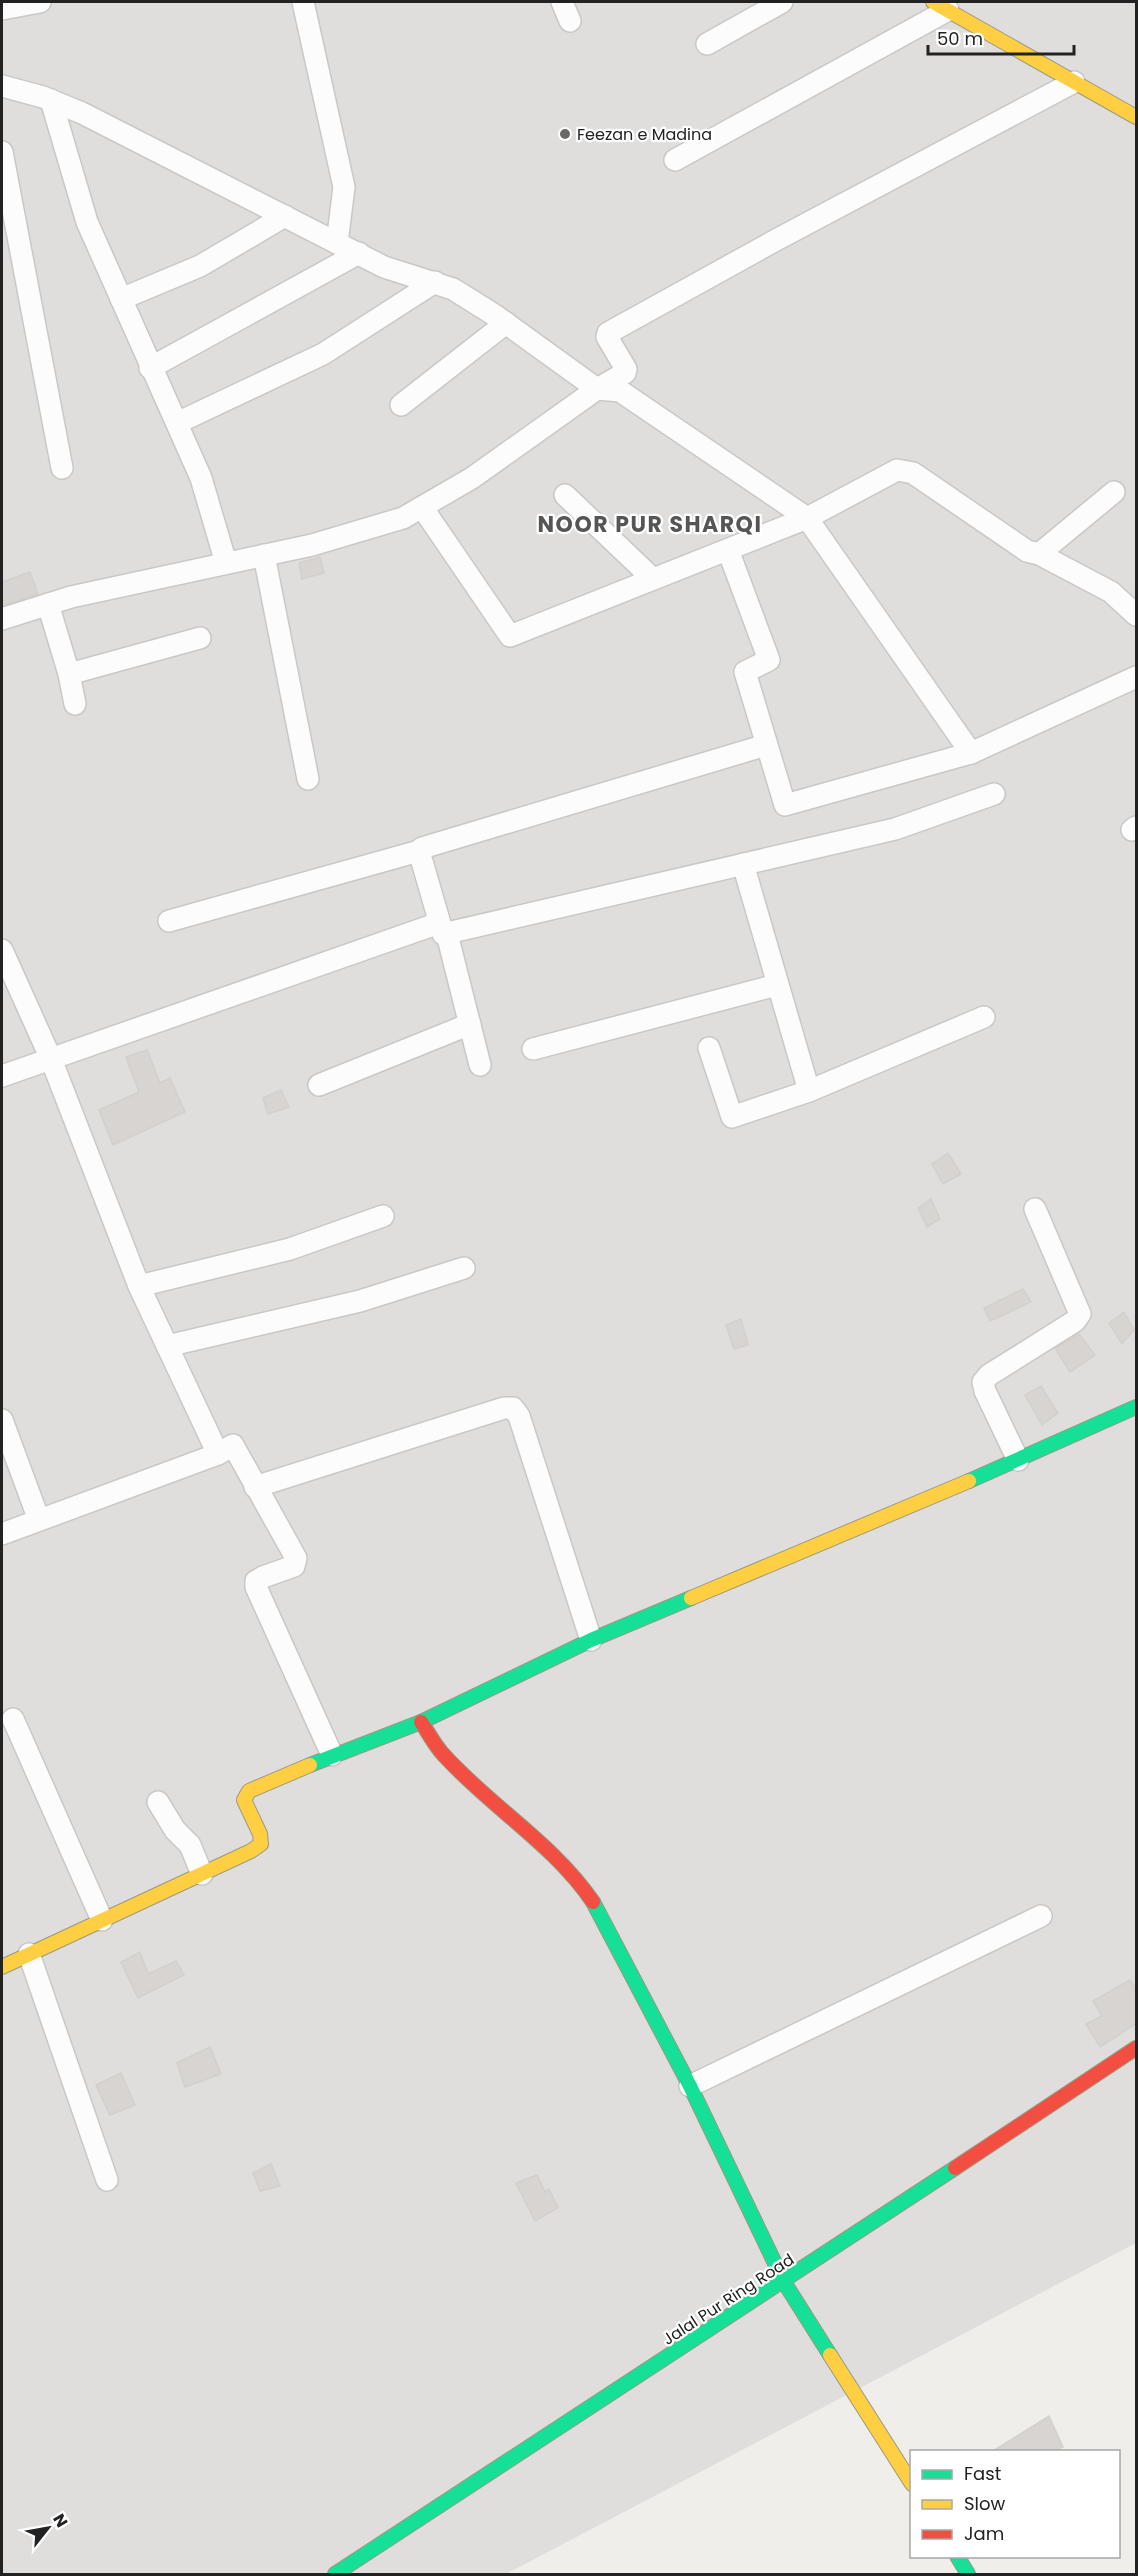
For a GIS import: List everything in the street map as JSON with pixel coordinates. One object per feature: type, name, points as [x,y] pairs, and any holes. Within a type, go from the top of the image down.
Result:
[{"type":"street","points":[[2,9],[40,2]]},
{"type":"street","points":[[303,2],[344,187],[337,243]]},
{"type":"street","points":[[707,45],[782,2]]},
{"type":"street","points":[[675,160],[940,6],[1074,82],[1135,113]]},
{"type":"street","points":[[2,619],[71,597],[312,544],[403,518],[472,478],[626,371],[607,338],[608,333],[786,235],[1074,82]]},
{"type":"street","points":[[2,86],[51,100],[82,113],[384,267],[453,289],[506,323],[597,389],[620,391],[807,518],[971,753]]},
{"type":"street","points":[[51,100],[87,222],[150,368],[201,478],[226,563]]},
{"type":"street","points":[[2,152],[62,468]]},
{"type":"street","points":[[121,299],[200,266],[285,216]]},
{"type":"street","points":[[150,368],[359,253]]},
{"type":"street","points":[[177,423],[323,354],[435,282]]},
{"type":"street","points":[[401,405],[506,323]]},
{"type":"street","points":[[422,507],[510,636],[807,518],[897,470],[913,472],[1027,551],[1039,554],[1111,592],[1137,615]]},
{"type":"street","points":[[1039,554],[1114,492]]},
{"type":"street","points":[[565,495],[653,579]]},
{"type":"street","points":[[728,550],[769,660],[746,672],[785,805],[971,753],[1137,677]]},
{"type":"street","points":[[264,555],[308,779]]},
{"type":"street","points":[[48,604],[69,674],[75,704]]},
{"type":"street","points":[[69,674],[200,638]]},
{"type":"street","points":[[169,921],[419,851],[422,848],[766,745]]},
{"type":"street","points":[[2,1076],[443,928],[895,829],[994,794]]},
{"type":"street","points":[[419,851],[443,928],[480,1065]]},
{"type":"street","points":[[743,864],[809,1091]]},
{"type":"street","points":[[2,950],[51,1059],[139,1286],[218,1454]]},
{"type":"street","points":[[533,1049],[777,985]]},
{"type":"street","points":[[709,1048],[732,1117],[809,1091],[984,1017]]},
{"type":"street","points":[[319,1085],[470,1024]]},
{"type":"street","points":[[1018,1460],[985,1391],[983,1382],[989,1375],[1075,1321],[1080,1314],[1035,1209]]},
{"type":"street","points":[[139,1286],[290,1249],[382,1216]]},
{"type":"street","points":[[167,1346],[360,1301],[464,1268]]},
{"type":"street","points":[[2,1967],[261,1844],[260,1834],[244,1800],[249,1791],[332,1755],[421,1722],[591,1640],[1018,1460],[1137,1407]]},
{"type":"street","points":[[255,1487],[504,1408],[513,1408],[519,1416],[591,1640]]},
{"type":"street","points":[[2,1419],[39,1520]]},
{"type":"street","points":[[2,1534],[218,1454],[233,1445],[296,1563],[294,1566],[256,1581],[256,1587],[332,1755]]},
{"type":"street","points":[[13,1719],[102,1920]]},
{"type":"street","points":[[421,1722],[441,1752],[494,1803],[546,1846],[592,1900],[690,2086],[784,2282],[910,2481]]},
{"type":"street","points":[[158,1802],[175,1830],[190,1845],[202,1874]]},
{"type":"street","points":[[690,2086],[1041,1916]]},
{"type":"street","points":[[30,1954],[107,2180]]},
{"type":"street","name":"Jalal Pur Ring Road","points":[[335,2574],[784,2282],[1137,2048]]},
{"type":"street","points":[[958,2558],[968,2574]]},
{"type":"shaded area","points":[[2,2],[1136,2],[1136,2243],[506,2574],[2,2574]]},
{"type":"building","points":[[320,557],[324,573],[302,579],[299,563]]},
{"type":"building","points":[[30,572],[38,594],[2,606],[2,582]]},
{"type":"building","points":[[147,1050],[160,1083],[170,1078],[185,1112],[113,1145],[99,1110],[139,1092],[126,1057]]},
{"type":"building","points":[[281,1090],[289,1107],[268,1114],[263,1098]]},
{"type":"building","points":[[948,1153],[961,1174],[943,1184],[932,1164]]},
{"type":"building","points":[[931,1199],[940,1219],[927,1227],[918,1208]]},
{"type":"building","points":[[1023,1289],[1031,1302],[990,1321],[984,1308]]},
{"type":"building","points":[[1124,1312],[1134,1330],[1122,1344],[1109,1323]]},
{"type":"building","points":[[741,1319],[748,1345],[734,1349],[726,1325]]},
{"type":"building","points":[[1079,1334],[1095,1355],[1070,1372],[1055,1348]]},
{"type":"building","points":[[1041,1386],[1058,1413],[1042,1425],[1025,1395]]},
{"type":"building","points":[[140,1952],[148,1974],[176,1961],[184,1975],[138,1998],[121,1962]]},
{"type":"building","points":[[1130,1980],[1137,1991],[1137,2023],[1100,2047],[1086,2024],[1102,2016],[1093,2001]]},
{"type":"building","points":[[210,2047],[221,2074],[185,2087],[177,2063]]},
{"type":"building","points":[[121,2073],[135,2105],[110,2115],[96,2085]]},
{"type":"building","points":[[271,2164],[280,2186],[260,2191],[253,2173]]},
{"type":"building","points":[[537,2175],[545,2192],[549,2189],[558,2208],[535,2221],[516,2183]]},
{"type":"building","points":[[1049,2416],[1063,2447],[1055,2450],[995,2450]]},
{"type":"traffic: fast","points":[[969,1481],[1136,1407]]},
{"type":"traffic: fast","points":[[310,1765],[421,1722],[591,1640],[691,1598]]},
{"type":"traffic: fast","points":[[593,1902],[690,2086],[784,2282],[830,2355]]},
{"type":"traffic: fast","points":[[335,2574],[955,2168]]},
{"type":"traffic: fast","points":[[958,2558],[968,2574]]},
{"type":"traffic: slow","points":[[933,2],[1136,117]]},
{"type":"traffic: slow","points":[[691,1598],[969,1481]]},
{"type":"traffic: slow","points":[[2,1967],[251,1851],[261,1844],[260,1834],[244,1800],[249,1791],[310,1765]]},
{"type":"traffic: slow","points":[[830,2355],[910,2481]]},
{"type":"traffic: jam","points":[[421,1722],[439,1749],[460,1772],[559,1861],[593,1902]]},
{"type":"traffic: jam","points":[[955,2168],[1136,2048]]},
{"type":"place","name":"Feezan e Madina","points":[[565,134]]},
{"type":"district","name":"NOOR PUR SHARQI","points":[[650,524]]}]
